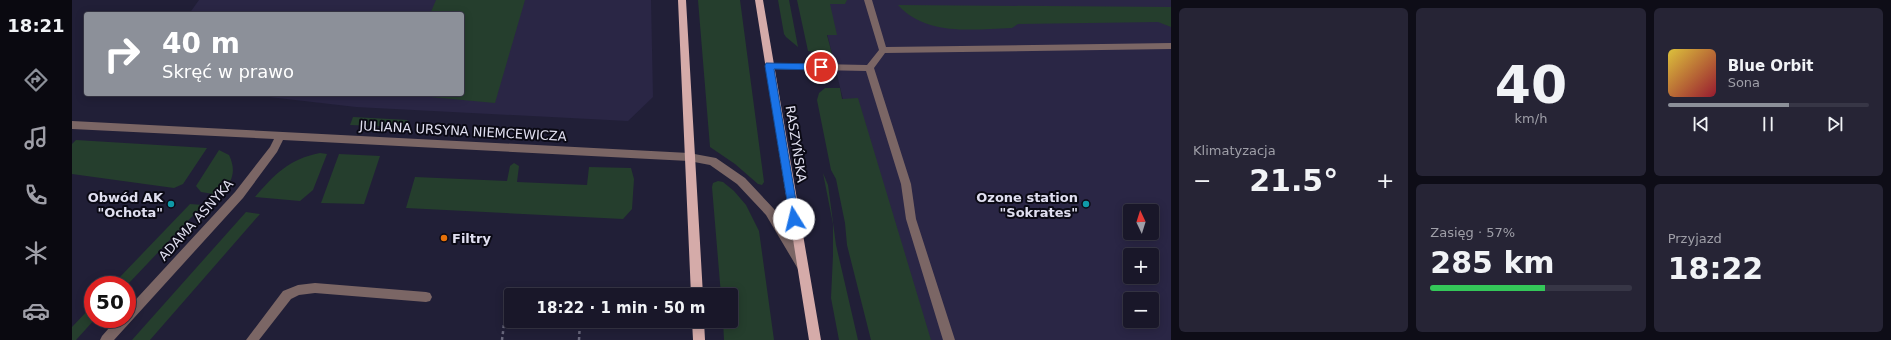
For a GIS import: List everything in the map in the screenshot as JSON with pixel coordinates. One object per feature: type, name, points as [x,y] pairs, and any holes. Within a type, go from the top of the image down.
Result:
[{"type":"main road","points":[[682,0],[697,288]]},
{"type":"main road","name":"RASZYŃSKA","points":[[759,0],[815,340]]},
{"type":"main road","points":[[698,328],[699,340]]},
{"type":"street","points":[[868,0],[883,50]]},
{"type":"street","points":[[883,50],[1171,46]]},
{"type":"street","points":[[869,68],[883,50]]},
{"type":"street","points":[[769,66],[869,68]]},
{"type":"street","points":[[869,68],[906,184],[911,219],[949,340]]},
{"type":"street","name":"JULIANA URSYNA NIEMCEWICZA","points":[[72,125],[689,157],[712,161],[741,181],[770,212],[802,265]]},
{"type":"street","name":"ADAMA ASNYKA","points":[[136,307],[239,195],[274,150],[280,136]]},
{"type":"street","points":[[252,340],[287,295],[298,290],[315,288],[426,297]]},
{"type":"street","name":"ADAMA ASNYKA","points":[[106,340],[117,328]]},
{"type":"path","points":[[502,340],[504,327]]},
{"type":"path","points":[[578,340],[579,328]]},
{"type":"shaded area","points":[[199,0],[651,0],[653,97],[628,121],[356,107],[260,96],[464,96],[464,12],[190,12]]},
{"type":"shaded area","points":[[819,0],[1171,0],[1171,340],[901,340]]},
{"type":"green space","points":[[436,0],[525,0],[495,103],[420,96],[464,96],[464,12],[431,12]]},
{"type":"green space","points":[[698,0],[740,0],[764,182],[762,185],[758,184],[735,164],[710,147]]},
{"type":"green space","points":[[778,0],[789,0],[798,47],[784,34]]},
{"type":"green space","points":[[797,0],[847,0],[845,4],[830,4],[837,35],[827,35],[832,54],[808,51]]},
{"type":"green space","points":[[898,5],[1171,7],[1171,27],[1158,22],[1018,24],[1012,28],[967,30],[952,29],[937,27],[923,22],[910,15]]},
{"type":"green space","points":[[825,88],[840,88],[842,99],[858,98],[931,340],[871,340],[847,245],[845,223],[836,179],[831,170],[817,100],[819,93]]},
{"type":"green space","points":[[353,117],[408,120],[401,127],[350,125]]},
{"type":"green space","points":[[76,140],[207,148],[183,184],[174,188],[72,174],[72,144]]},
{"type":"green space","points":[[219,150],[229,155],[231,160],[233,170],[230,182],[224,191],[213,194],[201,192],[196,186]]},
{"type":"green space","points":[[320,153],[327,154],[313,190],[300,201],[255,197],[269,181],[291,163]]},
{"type":"green space","points":[[339,154],[380,156],[364,204],[321,203]]},
{"type":"green space","points":[[514,163],[519,166],[517,182],[587,185],[589,167],[631,168],[634,179],[632,209],[623,219],[406,208],[415,177],[507,181],[510,166]]},
{"type":"green space","points":[[823,173],[828,185],[836,245],[858,340],[839,340],[831,298],[833,224]]},
{"type":"green space","points":[[718,181],[723,182],[734,191],[746,205],[759,231],[774,340],[724,340],[723,328],[738,328],[738,288],[720,288],[712,187],[713,183]]},
{"type":"green space","points":[[190,204],[203,205],[136,276],[121,276]]},
{"type":"green space","points":[[246,212],[260,214],[150,340],[132,340]]},
{"type":"green space","points":[[84,314],[84,328],[87,328],[76,340],[72,340],[72,327]]},
{"type":"place","name":"Obwód AK \"Ochota\"","points":[[171,204]]},
{"type":"place","name":"Ozone station \"Sokrates\"","points":[[1086,204]]},
{"type":"place","name":"Filtry","points":[[444,238]]},
{"type":"route","points":[[794,219],[769,66],[821,67]]}]
